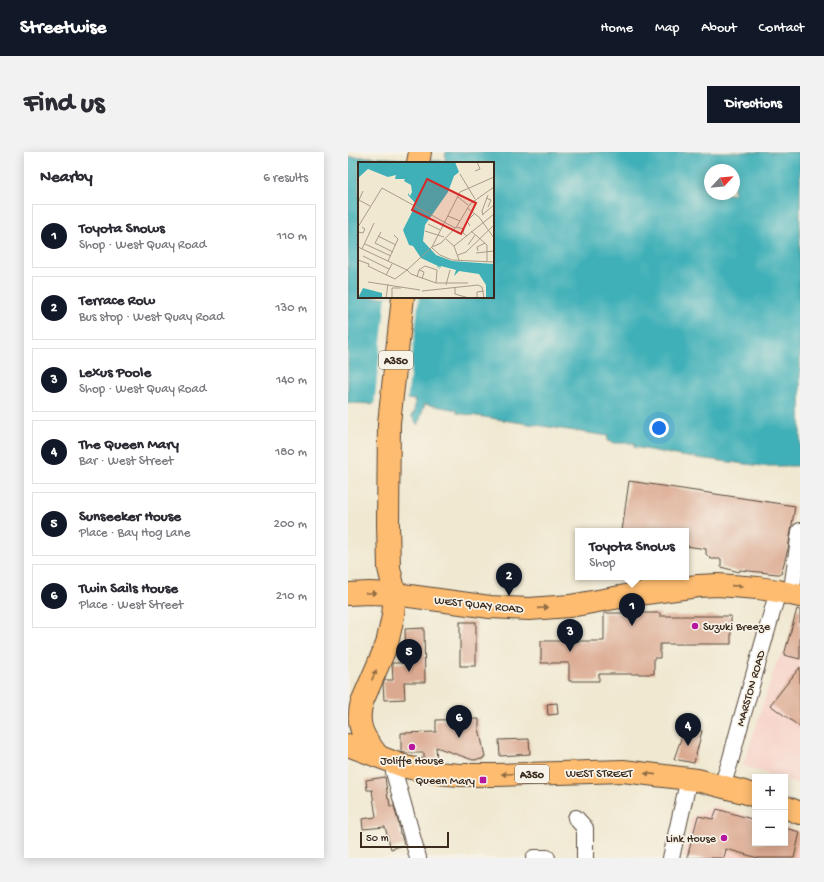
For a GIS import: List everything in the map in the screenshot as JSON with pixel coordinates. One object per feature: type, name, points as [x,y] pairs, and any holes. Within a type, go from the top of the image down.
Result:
[{"type":"highway","points":[[418,162],[420,152]]},
{"type":"highway","name":"A350","points":[[386,759],[366,742],[361,730],[359,718],[362,702],[387,644],[392,624],[395,594],[389,568],[388,553],[388,424],[403,298]]},
{"type":"highway","name":"WEST QUAY ROAD","points":[[348,594],[395,594],[490,607],[529,609],[570,606],[631,595],[698,586],[718,585],[741,587],[789,594]]},
{"type":"highway","name":"WEST STREET","points":[[348,745],[386,759],[436,773],[496,775],[623,772],[689,778],[752,795]]},
{"type":"highway","points":[[788,808],[800,813]]},
{"type":"street","name":"MARSTON ROAD","points":[[722,786],[741,721],[793,582],[800,531]]},
{"type":"street","points":[[386,759],[394,772],[418,858]]},
{"type":"street","points":[[671,858],[689,778]]},
{"type":"street","points":[[576,818],[585,828],[585,858]]},
{"type":"street","points":[[534,858],[547,858]]},
{"type":"shaded area","points":[[782,654],[800,659],[800,784],[788,781],[788,774],[768,774],[743,766],[776,664]]},
{"type":"shaded area","name":"Link House","points":[[715,806],[752,817],[752,846],[788,846],[788,828],[800,832],[800,858],[684,858],[691,818]]},
{"type":"water","points":[[446,152],[800,152],[800,466],[762,466],[681,456],[634,447],[635,443],[611,443],[607,441],[608,436],[457,413],[457,410],[425,404],[418,425],[412,417],[412,414],[414,414],[415,400],[379,396],[374,404],[348,403],[348,157],[445,161]]},
{"type":"pier","points":[[386,298],[419,298],[407,402],[380,398],[376,406],[374,406]]},
{"type":"building","points":[[629,481],[795,506],[788,549],[781,574],[740,570],[739,572],[721,567],[721,559],[711,559],[706,554],[706,549],[689,546],[689,528],[622,528]]},
{"type":"building","points":[[797,609],[800,610],[800,659],[784,655]]},
{"type":"building","points":[[604,613],[660,613],[660,616],[731,616],[731,644],[660,644],[660,658],[654,658],[654,674],[599,674],[599,681],[569,681],[569,663],[541,663],[541,641],[604,641]]},
{"type":"building","points":[[460,622],[476,622],[476,666],[460,666]]},
{"type":"building","points":[[424,628],[425,682],[404,682],[405,699],[384,700],[383,684],[385,680],[393,680],[392,663],[406,663],[405,629]]},
{"type":"building","points":[[800,667],[800,727],[770,705]]},
{"type":"building","points":[[557,703],[558,714],[548,715],[547,704]]},
{"type":"building","points":[[479,719],[479,728],[485,757],[483,757],[483,759],[473,760],[436,747],[437,760],[424,758],[424,753],[401,752],[401,733],[436,732],[436,720]]},
{"type":"building","points":[[686,727],[702,731],[694,763],[674,759]]},
{"type":"building","points":[[529,739],[530,754],[500,756],[499,740]]},
{"type":"building","points":[[385,777],[388,799],[390,806],[394,806],[404,845],[391,849],[385,827],[363,829],[362,819],[376,817],[372,790],[367,790],[366,780]]},
{"type":"building","name":"Link House","points":[[717,809],[752,819],[752,846],[788,846],[788,829],[800,832],[794,858],[758,858],[726,849],[724,858],[687,858],[698,816],[713,819]]},
{"type":"place","name":"Terrace Row","points":[[509,596]]},
{"type":"place","name":"Toyota Snows","points":[[632,626]]},
{"type":"place","name":"Suzuki Breeze","points":[[695,626]]},
{"type":"place","name":"Lexus Poole","points":[[570,652]]},
{"type":"place","name":"Sunseeker House","points":[[409,672]]},
{"type":"place","name":"Twin Sails House","points":[[459,738]]},
{"type":"place","name":"The Queen Mary","points":[[688,746]]},
{"type":"place","name":"Joliffe House","points":[[412,747]]},
{"type":"place","name":"Queen Mary","points":[[483,780]]},
{"type":"place","name":"Link House","points":[[724,838]]}]
